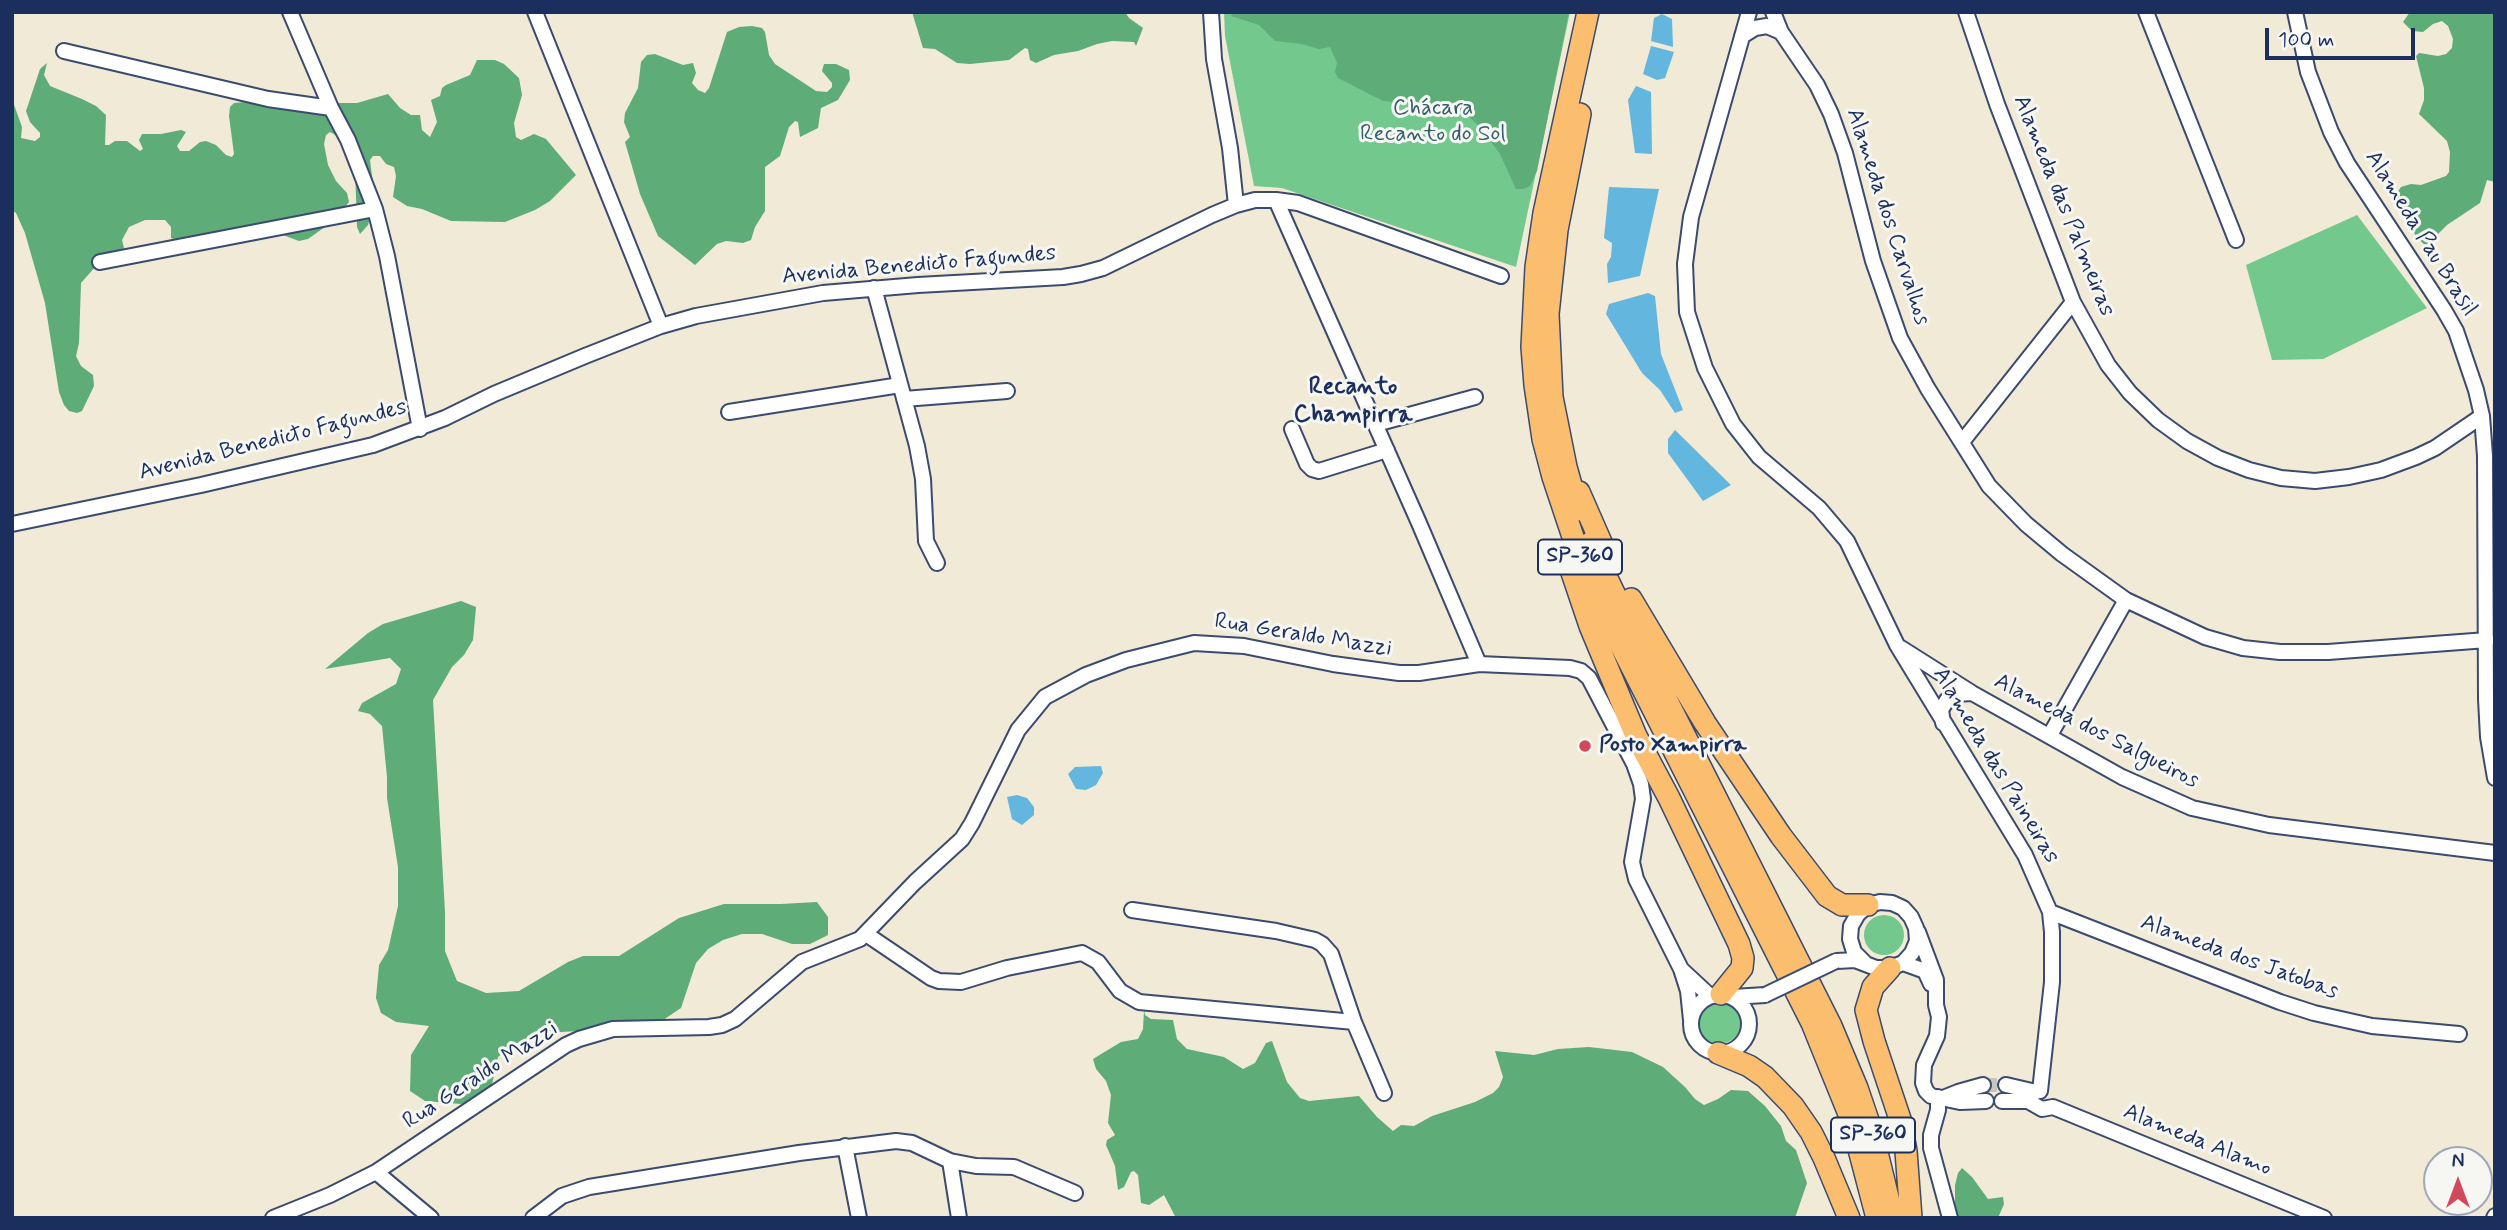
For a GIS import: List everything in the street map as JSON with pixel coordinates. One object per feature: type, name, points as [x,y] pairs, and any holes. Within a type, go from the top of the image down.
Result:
[{"type":"highway","name":"SP-360","points":[[1588,12],[1546,201],[1536,267],[1532,346],[1544,439],[1578,509],[1595,556],[1831,1026],[1872,1132],[1893,1218]]},
{"type":"highway","name":"SP-360","points":[[1601,12],[1566,181],[1550,280],[1548,314],[1552,397],[1560,472],[1580,558],[1610,624],[1812,1023],[1851,1119],[1877,1218]]},
{"type":"highway","points":[[1560,472],[1585,502],[1614,570],[1705,723],[1781,836],[1833,901],[1851,906],[1868,905]]},
{"type":"highway","points":[[1560,472],[1553,504],[1590,626],[1636,736],[1739,944],[1743,958],[1742,968],[1721,996]]},
{"type":"highway","points":[[1897,965],[1872,987],[1866,1010],[1900,1119],[1906,1151],[1912,1218]]},
{"type":"highway","points":[[1718,1053],[1749,1066],[1765,1077],[1793,1106],[1811,1132],[1849,1218]]},
{"type":"street","points":[[290,12],[331,108],[348,140],[375,209],[387,256],[419,429]]},
{"type":"street","points":[[536,12],[661,326]]},
{"type":"street","points":[[1210,12],[1214,59],[1230,148],[1236,205]]},
{"type":"street","name":"Alameda das Paineiras","points":[[1749,12],[1691,217],[1685,264],[1687,312],[1705,368],[1733,424],[1759,457],[1819,508],[1847,541],[1897,645],[1943,725],[2025,855],[2050,912]]},
{"type":"street","name":"Alameda dos Carvalhos","points":[[1773,12],[1781,32],[1817,85],[1831,114],[1851,175],[1873,261],[1900,338],[1928,389],[1989,486],[2007,506],[2062,554],[2126,600],[2205,637],[2243,648],[2280,652],[2328,652],[2487,640]]},
{"type":"street","name":"Alameda das Palmeiras","points":[[1966,12],[2002,117],[2073,302],[2108,365],[2130,393],[2158,419],[2218,458],[2281,478],[2315,481],[2381,470],[2435,448],[2482,416]]},
{"type":"street","points":[[2146,12],[2236,240]]},
{"type":"street","name":"Alameda Pau Brasil","points":[[2295,12],[2308,72],[2331,132],[2347,163],[2432,288],[2456,331],[2482,416],[2485,456],[2488,737],[2495,778]]},
{"type":"street","points":[[1742,36],[1755,28],[1767,26],[1781,32]]},
{"type":"street","points":[[64,51],[268,99],[331,108]]},
{"type":"street","name":"Avenida Benedicto Fagundes","points":[[12,524],[201,485],[386,441],[661,326],[740,307],[823,293],[1063,277],[1104,268],[1236,205],[1255,200],[1298,203],[1501,276]]},
{"type":"street","points":[[1276,200],[1479,664]]},
{"type":"street","points":[[100,261],[375,209]]},
{"type":"street","points":[[874,288],[921,465],[926,541],[937,563]]},
{"type":"street","points":[[1962,442],[2073,302]]},
{"type":"street","points":[[729,412],[902,392],[1007,391]]},
{"type":"street","points":[[1376,424],[1475,397]]},
{"type":"street","points":[[1292,429],[1312,470],[1318,471],[1387,450]]},
{"type":"street","points":[[2050,735],[2126,600]]},
{"type":"street","name":"Rua Geraldo Mazzi","points":[[273,1218],[330,1195],[376,1172],[566,1045],[613,1029],[722,1025],[741,1013],[802,962],[853,942],[866,934],[915,882],[962,839],[1018,730],[1045,697],[1086,675],[1168,649],[1206,643],[1244,646],[1333,664],[1399,673],[1419,673],[1479,664],[1570,667],[1581,671],[1589,678],[1642,784],[1643,799],[1632,862],[1636,879],[1681,970]]},
{"type":"street","name":"Alameda dos Salgueiros","points":[[1897,645],[1972,693],[2160,796],[2192,808],[2220,816],[2355,837],[2495,853]]},
{"type":"street","points":[[1943,725],[1941,710],[1947,700],[1956,694],[1972,693]]},
{"type":"street","points":[[1864,962],[1854,952],[1850,939],[1851,926],[1858,914],[1868,905],[1880,902],[1903,908],[1911,916],[1936,980],[1939,1017],[1937,1036],[1924,1065],[1923,1083],[1926,1091],[1931,1096],[1960,1102],[1986,1101]]},
{"type":"street","points":[[1132,911],[1276,931],[1314,940],[1328,948],[1354,1022],[1384,1093]]},
{"type":"street","points":[[2035,1095],[2052,982],[2050,912]]},
{"type":"street","name":"Alameda dos Jatobas","points":[[2050,912],[2314,1013],[2372,1026],[2459,1034]]},
{"type":"street","points":[[1897,965],[1912,953],[1917,941],[1916,928]]},
{"type":"street","points":[[866,934],[939,981],[961,982],[1007,968],[1082,953],[1098,962],[1120,992],[1139,1002],[1354,1022]]},
{"type":"street","points":[[1836,961],[1850,939]]},
{"type":"street","points":[[1691,1020],[1694,1010],[1701,1002],[1721,996],[1763,996],[1836,961],[1864,962],[1876,968],[1897,965],[1925,971],[1935,991]]},
{"type":"street","points":[[1681,970],[1721,996],[1742,1004],[1748,1013],[1750,1024]]},
{"type":"street","points":[[1681,970],[1688,991],[1692,1032],[1707,1050],[1718,1053],[1730,1051],[1740,1045],[1747,1036],[1763,996]]},
{"type":"street","points":[[2006,1084],[2035,1095]]},
{"type":"street","points":[[1941,1098],[1983,1085]]},
{"type":"street","points":[[2002,1101],[2035,1095]]},
{"type":"street","name":"Alameda Alamo","points":[[2035,1095],[2051,1099],[2053,1107],[2325,1218]]},
{"type":"street","points":[[1941,1098],[1931,1135],[1931,1149],[1950,1218]]},
{"type":"street","points":[[533,1218],[549,1204],[574,1191],[845,1146],[896,1142],[912,1143],[950,1161],[976,1166],[1014,1167],[1075,1193]]},
{"type":"street","points":[[845,1146],[859,1218]]},
{"type":"street","points":[[950,1161],[960,1218]]},
{"type":"street","points":[[376,1172],[431,1218]]},
{"type":"green space","points":[[912,12],[1125,12],[1143,28],[1136,46],[1134,42],[1112,41],[1054,55],[1036,63],[1030,60],[1028,49],[1025,48],[1009,60],[970,64],[957,63],[935,49],[923,48]]},
{"type":"green space","name":"Chácara Recanto do Sol","points":[[1224,12],[1570,12],[1516,267],[1282,188],[1254,186],[1225,36]]},
{"type":"green space","points":[[1233,12],[1569,12],[1537,171],[1530,186],[1516,189],[1500,154],[1481,128],[1465,113],[1441,107],[1383,101],[1338,78],[1335,72],[1337,63],[1330,47],[1319,49],[1275,41],[1259,25],[1231,16]]},
{"type":"green space","points":[[2410,12],[2495,12],[2495,182],[2487,180],[2480,203],[2447,225],[2426,246],[2417,238],[2398,203],[2397,193],[2401,187],[2421,185],[2446,176],[2449,172],[2450,152],[2447,141],[2419,114],[2424,100],[2424,88],[2416,56],[2419,53],[2438,56],[2446,54],[2452,48],[2453,39],[2448,26],[2442,21],[2423,32],[2412,31],[2403,22]]},
{"type":"green space","points":[[752,26],[762,28],[765,32],[769,55],[775,64],[816,91],[827,92],[832,87],[832,83],[822,71],[824,64],[836,64],[849,70],[850,80],[838,100],[821,108],[818,128],[800,137],[798,122],[795,121],[789,127],[780,156],[765,167],[765,211],[751,240],[717,244],[695,265],[658,236],[640,194],[625,142],[630,137],[624,122],[625,113],[638,88],[641,62],[647,55],[655,54],[683,65],[693,63],[696,73],[692,83],[705,93],[727,32]]},
{"type":"green space","points":[[477,60],[495,60],[504,64],[519,78],[522,95],[514,123],[516,137],[521,140],[534,134],[546,139],[576,175],[550,201],[505,222],[451,221],[407,206],[393,197],[396,176],[394,167],[386,164],[380,156],[373,156],[370,160],[375,200],[368,225],[360,234],[357,227],[355,166],[345,145],[330,132],[326,135],[324,144],[328,165],[336,181],[347,193],[349,202],[336,219],[308,239],[299,241],[280,234],[184,243],[171,238],[171,227],[165,220],[145,220],[129,227],[122,240],[126,256],[96,266],[81,283],[79,343],[76,356],[81,366],[93,375],[94,386],[82,411],[69,411],[59,392],[45,303],[25,233],[12,210],[12,99],[22,127],[21,138],[35,141],[40,137],[40,133],[30,122],[26,111],[40,69],[47,63],[44,75],[50,86],[96,106],[106,115],[105,145],[115,141],[127,141],[140,151],[143,149],[139,140],[142,134],[181,130],[186,132],[177,146],[180,151],[189,151],[200,142],[206,141],[232,157],[234,154],[229,116],[230,107],[234,103],[291,108],[321,103],[357,103],[388,94],[400,108],[411,115],[420,115],[422,130],[430,137],[437,122],[431,100],[440,96],[446,85],[470,75]]},
{"type":"green space","points":[[2357,215],[2427,308],[2323,359],[2272,360],[2246,265]]},
{"type":"green space","points":[[461,601],[476,607],[473,640],[464,655],[452,667],[433,700],[445,951],[457,981],[486,993],[519,991],[568,962],[583,956],[619,956],[679,918],[724,904],[817,902],[828,917],[828,935],[810,944],[792,944],[762,934],[742,934],[723,940],[708,949],[696,963],[681,1008],[663,1020],[633,1031],[543,1033],[513,1045],[498,1057],[491,1089],[479,1101],[461,1104],[425,1101],[410,1091],[411,1055],[429,1026],[396,1022],[381,1013],[376,998],[379,965],[388,950],[398,906],[398,867],[387,798],[382,726],[370,714],[358,711],[362,703],[396,684],[401,669],[390,658],[325,669],[383,624]]},
{"type":"green space","points":[[1884,915],[1892,916],[1898,921],[1903,927],[1903,943],[1898,949],[1892,954],[1884,955],[1876,954],[1870,949],[1865,943],[1864,935],[1865,927],[1870,921],[1876,916]]},
{"type":"green space","points":[[1719,1000],[1734,1007],[1741,1022],[1734,1037],[1719,1044],[1704,1037],[1697,1022],[1704,1007]]},
{"type":"green space","points":[[1144,1010],[1145,1015],[1151,1019],[1173,1020],[1177,1039],[1187,1049],[1224,1057],[1243,1069],[1255,1063],[1266,1043],[1272,1041],[1287,1082],[1300,1098],[1309,1101],[1359,1096],[1393,1131],[1401,1125],[1414,1126],[1432,1116],[1493,1093],[1503,1077],[1495,1051],[1534,1055],[1558,1049],[1589,1047],[1632,1052],[1663,1067],[1704,1105],[1731,1090],[1748,1091],[1781,1126],[1786,1141],[1796,1150],[1807,1183],[1795,1218],[1176,1218],[1164,1195],[1149,1205],[1141,1203],[1138,1175],[1134,1171],[1124,1187],[1118,1190],[1115,1166],[1106,1145],[1107,1140],[1115,1135],[1108,1123],[1111,1095],[1093,1059],[1121,1042],[1138,1039],[1143,1029]]},
{"type":"green space","points":[[1962,1168],[1988,1199],[2003,1197],[2004,1204],[1998,1218],[1955,1218],[1955,1185]]},
{"type":"water","points":[[1662,14],[1672,19],[1673,47],[1651,41],[1654,18]]},
{"type":"water","points":[[1651,46],[1674,52],[1665,78],[1657,80],[1643,74]]},
{"type":"water","points":[[1636,86],[1651,92],[1652,154],[1635,153],[1628,100]]},
{"type":"water","points":[[1609,187],[1659,189],[1640,276],[1608,283],[1607,264],[1611,257],[1612,243],[1604,238]]},
{"type":"water","points":[[1648,293],[1655,296],[1661,354],[1683,410],[1675,413],[1660,390],[1642,373],[1606,314],[1609,304]]},
{"type":"water","points":[[1675,430],[1731,485],[1703,501],[1668,453],[1668,439]]},
{"type":"water","points":[[1101,766],[1103,773],[1096,785],[1086,790],[1076,789],[1068,774],[1075,767]]},
{"type":"water","points":[[1017,795],[1027,798],[1034,807],[1034,815],[1022,825],[1012,819],[1007,797]]},
{"type":"tunnel","points":[[1983,1085],[2006,1085]]},
{"type":"place","name":"Posto Xampirra","points":[[1585,746]]},
{"type":"district","name":"Recanto Champirra","points":[[1353,402]]}]
